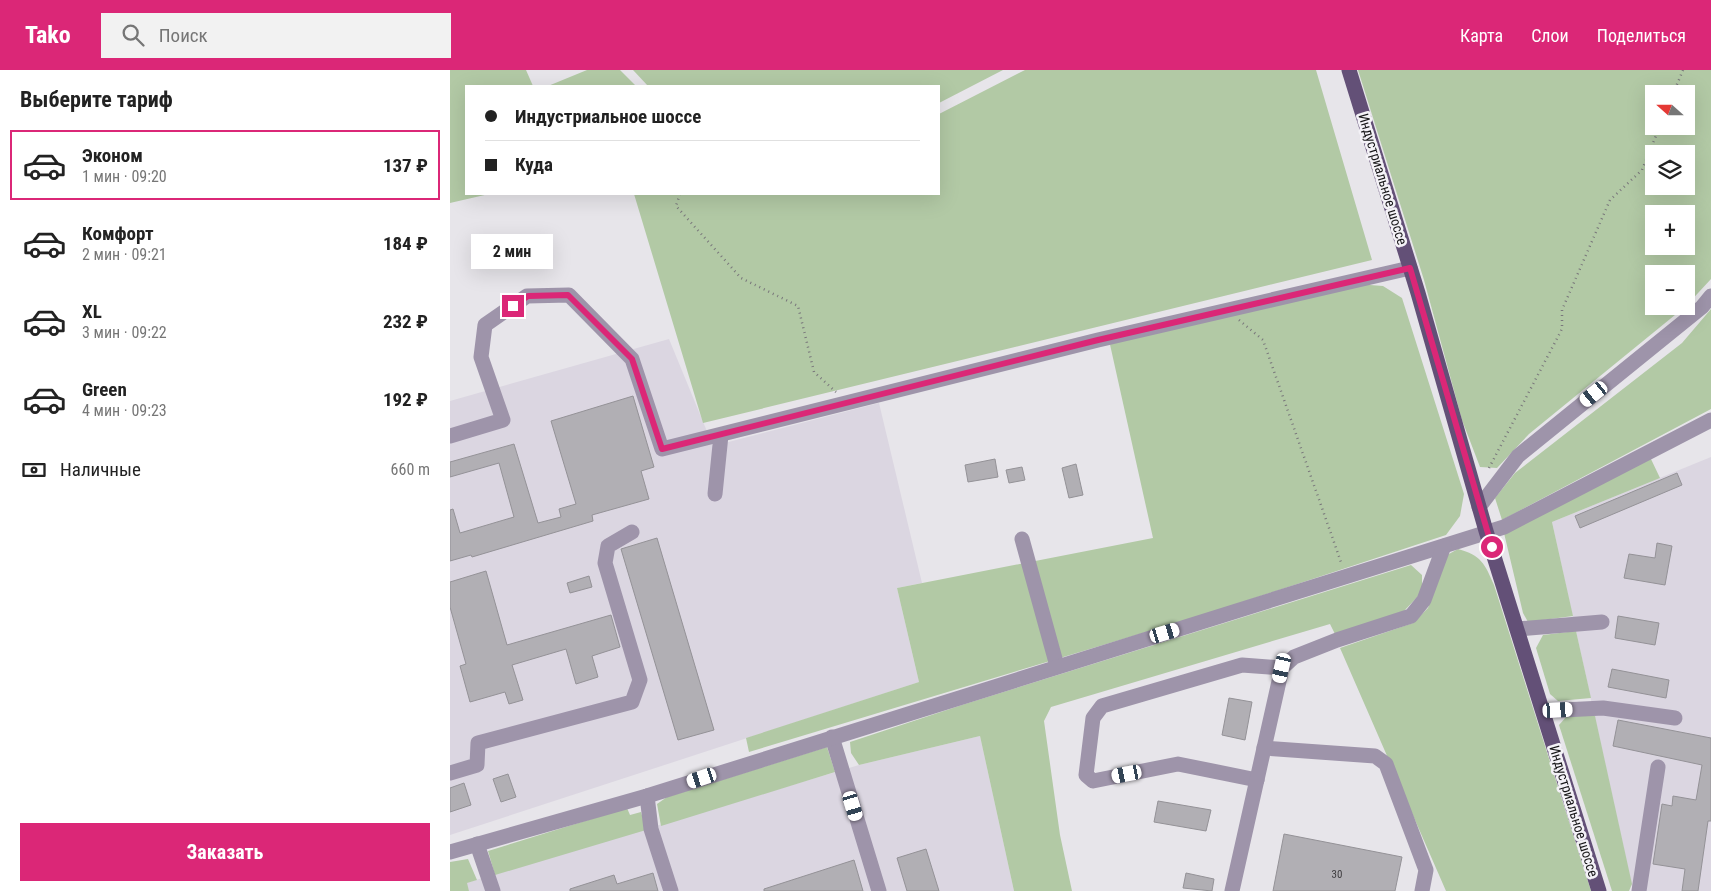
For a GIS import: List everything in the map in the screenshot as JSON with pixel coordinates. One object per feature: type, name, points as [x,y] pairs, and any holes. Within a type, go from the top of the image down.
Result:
[{"type":"main road","name":"Индустриальное шоссе","points":[[1349,70],[1410,268],[1486,530],[1599,891]]},
{"type":"street","points":[[450,436],[503,420],[481,357],[485,325],[528,296],[568,295],[632,359],[662,449],[1098,340],[1410,268]]},
{"type":"street","points":[[1480,507],[1518,456],[1702,307],[1711,296]]},
{"type":"street","points":[[450,852],[647,796],[1444,546],[1486,530],[1504,527],[1711,420]]},
{"type":"street","points":[[715,494],[720,435]]},
{"type":"street","points":[[450,773],[477,765],[478,743],[632,702],[640,680],[605,563],[608,546],[632,532]]},
{"type":"street","points":[[1022,539],[1057,666]]},
{"type":"street","points":[[1232,891],[1282,668],[1294,658],[1337,640],[1411,616],[1424,600],[1444,546]]},
{"type":"street","points":[[1517,629],[1602,622]]},
{"type":"street","points":[[1257,780],[1178,764],[1093,781],[1086,775],[1093,718],[1102,706],[1242,664],[1282,668]]},
{"type":"street","points":[[1543,711],[1603,708],[1675,718]]},
{"type":"street","points":[[832,737],[880,891]]},
{"type":"street","points":[[1264,748],[1376,756],[1386,764],[1426,870],[1422,891]]},
{"type":"street","points":[[1639,891],[1658,767]]},
{"type":"street","points":[[647,796],[651,829],[671,891]]},
{"type":"street","points":[[477,844],[494,891]]},
{"type":"path","points":[[1677,85],[1683,70]]},
{"type":"path","points":[[1489,468],[1562,329],[1562,310],[1610,200],[1642,170],[1656,135]]},
{"type":"path","points":[[680,195],[676,206],[741,278],[798,306],[814,372],[848,403]]},
{"type":"path","points":[[1227,310],[1263,340],[1346,577]]},
{"type":"shaded area","points":[[669,339],[713,446],[879,403],[922,583],[897,588],[919,682],[450,835],[450,401]]},
{"type":"shaded area","points":[[1711,457],[1711,891],[1633,891],[1552,522]]},
{"type":"shaded area","points":[[980,736],[1014,891],[469,891],[466,883],[859,765]]},
{"type":"green space","points":[[450,70],[526,70],[533,85],[465,85],[465,195],[485,195],[450,203]]},
{"type":"green space","points":[[587,70],[620,70],[635,85],[550,85]]},
{"type":"green space","points":[[633,70],[1003,70],[940,102],[940,85],[647,85]]},
{"type":"green space","points":[[1025,70],[1316,70],[1372,260],[703,423],[634,195],[940,195],[940,113]]},
{"type":"green space","points":[[1358,70],[1711,70],[1711,279],[1695,296],[1695,265],[1645,265],[1645,315],[1675,315],[1529,434],[1497,468],[1480,467],[1462,420],[1424,280]]},
{"type":"green space","points":[[1357,284],[1383,286],[1402,298],[1464,494],[1460,516],[1446,535],[1206,614],[749,752],[746,738],[919,682],[897,588],[1153,538],[1109,340]]},
{"type":"green space","points":[[1711,309],[1711,409],[1502,520],[1495,498],[1515,473],[1682,343]]},
{"type":"green space","points":[[1650,457],[1660,478],[1552,522],[1573,616],[1528,622],[1523,613],[1504,533]]},
{"type":"green space","points":[[1458,549],[1472,554],[1481,561],[1494,585],[1591,891],[1446,891],[1340,648],[1413,623],[1428,608],[1447,555]]},
{"type":"green space","points":[[1411,565],[1422,575],[1422,592],[1404,611],[1335,634],[1330,624],[1051,707],[1044,721],[1060,835],[1072,891],[1014,891],[980,736],[859,765],[851,753],[850,742],[965,704]]},
{"type":"green space","points":[[1576,631],[1591,698],[1558,701],[1550,694],[1536,648],[1543,635]]},
{"type":"green space","points":[[1567,716],[1595,716],[1632,884],[1629,891],[1612,891],[1559,725]]},
{"type":"green space","points":[[827,747],[835,772],[661,826],[657,804],[667,797]]},
{"type":"green space","points":[[627,808],[630,815],[641,812],[646,830],[495,875],[488,851]]},
{"type":"green space","points":[[468,859],[477,880],[467,883],[469,891],[450,891],[450,862]]},
{"type":"building","points":[[633,396],[654,467],[641,471],[649,499],[592,515],[593,521],[472,557],[471,555],[450,561],[450,510],[453,509],[460,533],[514,517],[499,463],[450,477],[450,462],[514,444],[538,523],[561,517],[559,509],[576,504],[551,421]]},
{"type":"building","points":[[995,459],[998,477],[968,482],[965,465]]},
{"type":"building","points":[[1076,464],[1083,495],[1069,498],[1062,468]]},
{"type":"building","points":[[1022,467],[1025,480],[1009,483],[1006,470]]},
{"type":"building","points":[[1677,473],[1682,485],[1580,528],[1575,516]]},
{"type":"building","points":[[657,538],[714,730],[678,740],[621,549]]},
{"type":"building","points":[[1657,543],[1672,546],[1665,585],[1624,578],[1629,554],[1655,558]]},
{"type":"building","points":[[486,571],[507,645],[611,615],[620,647],[592,656],[598,677],[576,684],[566,649],[512,665],[523,700],[509,704],[505,692],[470,702],[460,666],[466,664],[450,607],[450,582]]},
{"type":"building","points":[[589,576],[592,587],[570,593],[567,583]]},
{"type":"building","points":[[1618,616],[1659,623],[1655,645],[1615,638]]},
{"type":"building","points":[[1612,669],[1669,680],[1666,698],[1608,687]]},
{"type":"building","points":[[1229,698],[1252,702],[1245,740],[1222,735]]},
{"type":"building","points":[[1618,720],[1711,738],[1711,821],[1708,821],[1698,891],[1682,891],[1685,869],[1653,864],[1662,804],[1672,806],[1673,796],[1696,800],[1702,765],[1613,746]]},
{"type":"building","points":[[508,774],[516,797],[501,802],[493,779]]},
{"type":"building","points":[[464,783],[471,805],[450,812],[450,788]]},
{"type":"building","points":[[1158,801],[1211,810],[1206,831],[1154,822]]},
{"type":"building","points":[[1284,834],[1402,857],[1395,891],[1273,891]]},
{"type":"building","points":[[926,849],[939,891],[907,891],[897,858]]},
{"type":"building","points":[[854,860],[863,891],[764,891],[764,889]]},
{"type":"building","points":[[653,873],[658,891],[570,891],[570,889],[614,875],[617,884]]},
{"type":"building","points":[[1186,873],[1214,879],[1212,891],[1183,888]]},
{"type":"route","points":[[513,306],[528,296],[568,295],[632,359],[662,449],[1098,340],[1410,268],[1492,547]]}]
